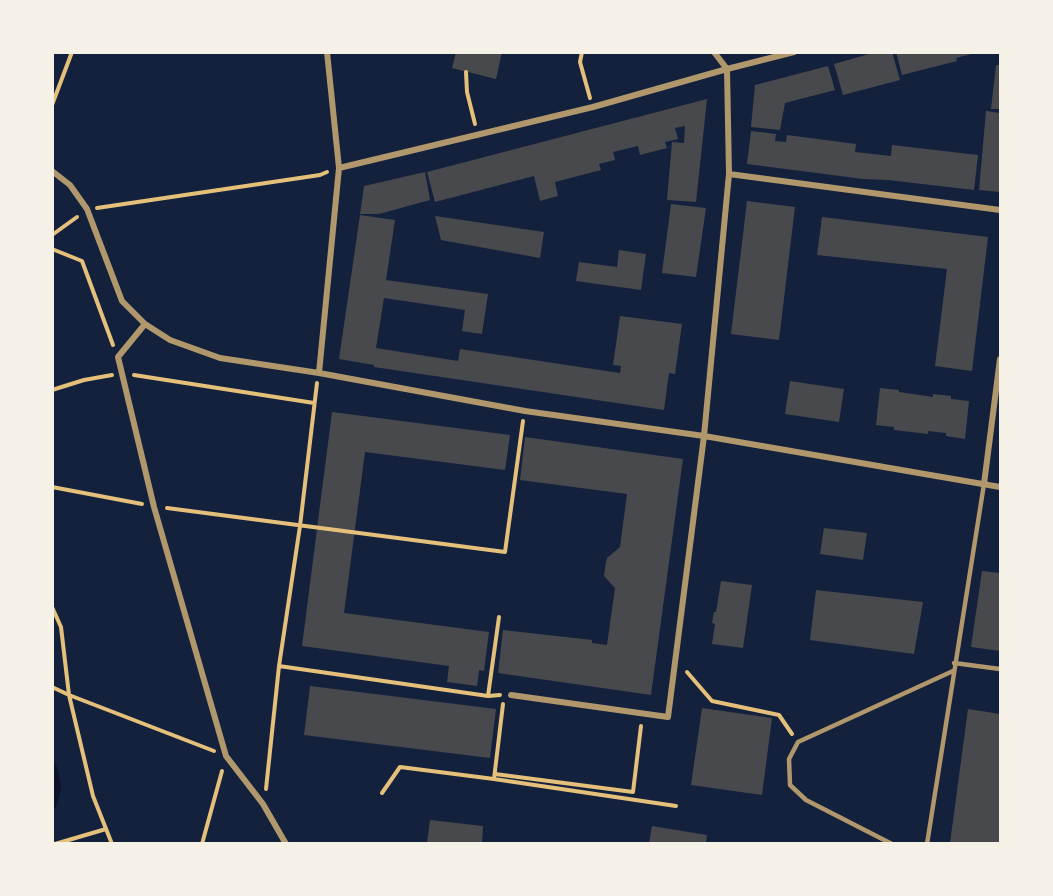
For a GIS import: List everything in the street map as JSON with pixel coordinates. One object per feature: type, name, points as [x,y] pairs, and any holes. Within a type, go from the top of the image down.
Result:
[{"type":"street","points":[[319,373],[339,168],[327,52]]},
{"type":"street","points":[[511,695],[668,717],[704,436],[729,174],[727,69],[714,52]]},
{"type":"street","points":[[339,168],[592,107],[794,52]]},
{"type":"street","points":[[52,171],[70,185],[87,209],[122,301],[145,324],[170,340],[220,358],[319,373],[525,411],[704,436],[1000,487]]},
{"type":"street","points":[[729,174],[1000,210]]},
{"type":"street","points":[[145,324],[118,357],[154,507],[226,756],[264,804],[286,843]]},
{"type":"street","points":[[984,484],[1000,359]]},
{"type":"lane","points":[[927,843],[984,484]]},
{"type":"lane","points":[[954,663],[1000,669]]},
{"type":"lane","points":[[892,843],[806,800],[790,785],[789,759],[798,742],[953,671]]},
{"type":"path","points":[[52,105],[72,52]]},
{"type":"path","points":[[582,52],[580,62],[592,107]]},
{"type":"path","points":[[466,72],[467,92],[477,135]]},
{"type":"path","points":[[52,235],[87,209],[320,175],[339,168]]},
{"type":"path","points":[[52,249],[82,261],[118,357]]},
{"type":"path","points":[[52,390],[84,380],[121,373],[314,403]]},
{"type":"path","points":[[264,804],[279,666],[300,526],[319,373]]},
{"type":"path","points":[[52,487],[154,507],[505,552],[525,411]]},
{"type":"path","points":[[52,607],[61,627],[69,694],[93,796],[112,843]]},
{"type":"path","points":[[488,696],[500,617]]},
{"type":"path","points":[[677,660],[712,701],[780,715],[798,742]]},
{"type":"path","points":[[279,666],[488,696],[504,694],[495,777]]},
{"type":"path","points":[[52,687],[226,756],[202,843]]},
{"type":"path","points":[[382,793],[400,766],[633,792],[643,713]]},
{"type":"path","points":[[495,777],[676,806]]},
{"type":"path","points":[[55,843],[106,829]]},
{"type":"water","points":[[52,756],[58,770],[61,789],[57,805],[53,810]]},
{"type":"building","points":[[456,52],[502,52],[496,79],[452,68]]},
{"type":"building","points":[[876,52],[892,52],[900,80],[843,95],[834,64]]},
{"type":"building","points":[[896,52],[975,53],[956,58],[957,61],[902,75]]},
{"type":"building","points":[[996,65],[1000,65],[1000,109],[991,109]]},
{"type":"building","points":[[828,66],[835,90],[785,103],[780,130],[751,127],[755,85]]},
{"type":"building","points":[[707,99],[696,202],[667,200],[672,142],[684,143],[685,126],[675,128],[678,139],[665,142],[667,148],[640,155],[638,146],[613,152],[615,160],[599,164],[601,170],[555,182],[558,196],[540,201],[534,176],[435,202],[427,172]]},
{"type":"building","points":[[986,111],[1000,113],[1000,192],[979,190]]},
{"type":"building","points":[[751,131],[776,134],[775,141],[786,142],[787,135],[856,144],[855,152],[891,156],[892,145],[978,155],[974,190],[747,164]]},
{"type":"building","points":[[425,172],[430,200],[379,214],[360,214],[364,186]]},
{"type":"building","points":[[747,201],[795,207],[779,340],[731,334]]},
{"type":"building","points":[[671,204],[706,208],[696,277],[662,273]]},
{"type":"building","points":[[360,215],[395,220],[386,280],[488,294],[482,334],[462,331],[465,310],[384,298],[376,348],[458,361],[460,349],[620,373],[621,366],[613,365],[620,316],[682,324],[675,374],[669,373],[664,410],[374,367],[374,365],[339,359]]},
{"type":"building","points":[[435,216],[544,232],[540,258],[441,240]]},
{"type":"building","points":[[822,217],[988,237],[972,371],[935,366],[947,269],[817,255]]},
{"type":"building","points":[[619,250],[646,254],[641,290],[576,281],[579,262],[617,267]]},
{"type":"building","points":[[790,381],[844,389],[839,422],[785,414]]},
{"type":"building","points":[[880,388],[933,397],[933,394],[951,396],[951,399],[969,401],[965,439],[946,436],[946,433],[928,431],[928,434],[894,430],[894,427],[876,425]]},
{"type":"building","points":[[332,412],[510,435],[505,470],[365,452],[344,613],[489,632],[484,671],[479,670],[477,686],[447,682],[449,666],[302,646]]},
{"type":"building","points":[[525,437],[683,459],[651,695],[498,673],[503,630],[592,640],[592,643],[607,645],[615,588],[604,576],[605,568],[607,558],[620,547],[627,494],[520,480]]},
{"type":"building","points":[[824,528],[867,533],[863,560],[820,554]]},
{"type":"building","points":[[982,571],[1000,573],[1000,651],[971,647]]},
{"type":"building","points":[[721,581],[752,585],[743,648],[712,644],[715,624],[712,623]]},
{"type":"building","points":[[816,590],[923,602],[914,654],[810,640]]},
{"type":"building","points":[[310,686],[496,709],[490,758],[304,735]]},
{"type":"building","points":[[702,708],[772,718],[762,795],[691,785]]},
{"type":"building","points":[[968,709],[1000,714],[1000,843],[950,843]]},
{"type":"building","points":[[430,820],[483,826],[482,843],[427,843]]},
{"type":"building","points":[[652,826],[707,835],[706,843],[649,843]]}]
